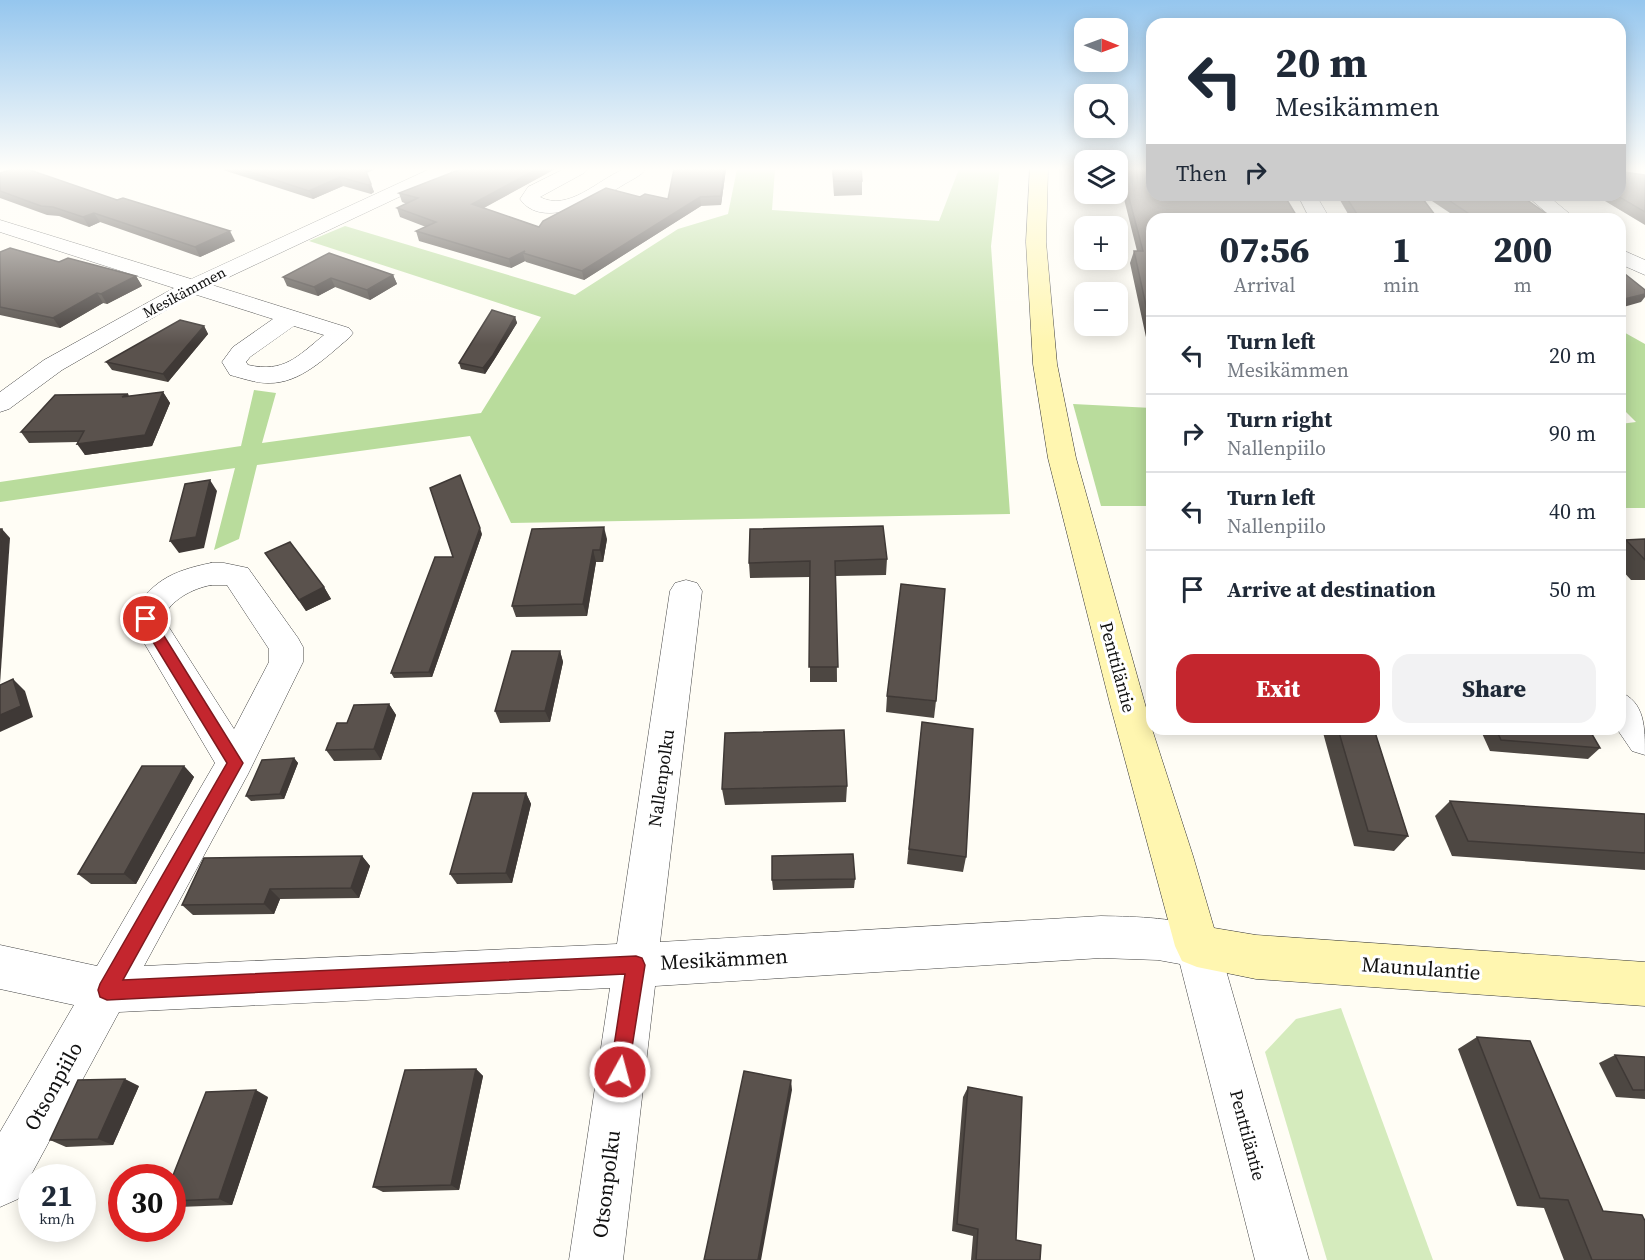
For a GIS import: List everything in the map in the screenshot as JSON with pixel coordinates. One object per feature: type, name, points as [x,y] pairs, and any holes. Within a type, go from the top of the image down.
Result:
[{"type":"street","points":[[5,228],[291,317]]},
{"type":"street","name":"Mesikämmen","points":[[0,404],[53,365],[191,287],[317,228]]},
{"type":"street","name":"Penttiläntie","points":[[1037,228],[1045,364],[1062,458],[1282,1260]]},
{"type":"street","points":[[0,244],[61,246]]},
{"type":"street","points":[[1626,258],[1645,269]]},
{"type":"street","name":"Otsonpiilo","points":[[0,1181],[235,763],[286,662],[286,647],[237,576],[222,572],[206,574],[162,593],[150,606],[146,619],[235,763]]},
{"type":"street","name":"Nallenpolku","points":[[636,965],[686,591]]},
{"type":"street","points":[[1626,714],[1645,740]]},
{"type":"street","name":"Mesikämmen","points":[[0,967],[107,990],[636,965],[1101,936],[1158,939],[1197,946]]},
{"type":"street","name":"Maunulantie","points":[[1197,946],[1256,957],[1645,984]]},
{"type":"street","name":"Otsonpolku","points":[[597,1260],[636,965]]},
{"type":"green space","points":[[341,228],[351,228],[575,295],[678,229],[993,228],[991,246],[1010,514],[511,523],[470,436],[257,465],[239,539],[214,550],[235,468],[0,502],[0,482],[241,446],[254,390],[276,393],[262,443],[481,413],[541,317],[309,241]]},
{"type":"green space","points":[[1626,333],[1645,344],[1645,508],[1626,508],[1626,423],[1636,422],[1626,412]]},
{"type":"green space","points":[[1073,404],[1146,408],[1146,506],[1101,506]]},
{"type":"green space","points":[[1341,1008],[1433,1260],[1327,1260],[1265,1052],[1296,1019]]},
{"type":"building","points":[[138,228],[220,228],[230,231],[195,247]]},
{"type":"building","points":[[423,228],[651,228],[582,271],[523,253],[525,251],[509,259],[416,231]]},
{"type":"building","points":[[1137,228],[1146,228],[1146,306],[1134,251],[1143,251]]},
{"type":"building","points":[[10,248],[59,262],[68,258],[136,276],[101,294],[97,293],[53,318],[0,307],[0,252]]},
{"type":"building","points":[[329,253],[393,275],[367,290],[331,278],[314,287],[283,277]]},
{"type":"building","points":[[1626,275],[1645,290],[1645,294],[1626,299]]},
{"type":"building","points":[[492,310],[515,317],[493,355],[483,368],[459,363]]},
{"type":"building","points":[[180,320],[204,326],[163,374],[106,362]]},
{"type":"building","points":[[163,392],[145,435],[77,444],[84,431],[21,432],[55,395],[128,394],[122,397]]},
{"type":"building","points":[[460,475],[480,528],[429,672],[391,673],[435,557],[453,557],[430,488]]},
{"type":"building","points":[[210,480],[196,537],[170,541],[185,484]]},
{"type":"building","points":[[883,526],[887,559],[835,561],[838,667],[809,667],[810,561],[749,563],[750,529]]},
{"type":"building","points":[[604,527],[600,550],[593,550],[583,604],[512,606],[532,529]]},
{"type":"building","points":[[0,529],[2,529],[0,552]]},
{"type":"building","points":[[1645,539],[1645,560],[1626,540]]},
{"type":"building","points":[[290,542],[324,587],[299,600],[265,553]]},
{"type":"building","points":[[901,584],[945,589],[936,701],[887,696]]},
{"type":"building","points":[[512,651],[560,651],[545,711],[495,711]]},
{"type":"building","points":[[13,679],[21,706],[0,715],[0,685]]},
{"type":"building","points":[[389,704],[374,749],[326,750],[337,723],[347,723],[354,705]]},
{"type":"building","points":[[922,722],[973,729],[966,857],[909,849]]},
{"type":"building","points":[[844,730],[847,786],[722,789],[725,733]]},
{"type":"building","points":[[1340,735],[1376,735],[1408,836],[1368,831]]},
{"type":"building","points":[[1499,735],[1592,735],[1600,748],[1501,740]]},
{"type":"building","points":[[294,758],[280,794],[246,796],[262,760]]},
{"type":"building","points":[[142,766],[184,766],[124,874],[78,874]]},
{"type":"building","points":[[473,793],[526,793],[506,873],[450,874]]},
{"type":"building","points":[[1450,801],[1645,814],[1645,853],[1468,841]]},
{"type":"building","points":[[853,854],[855,879],[772,880],[772,856]]},
{"type":"building","points":[[362,856],[351,888],[270,889],[264,904],[182,905],[204,858]]},
{"type":"building","points":[[1477,1037],[1530,1041],[1603,1211],[1642,1215],[1645,1221],[1645,1260],[1592,1260],[1568,1200],[1540,1198]]},
{"type":"building","points":[[1615,1055],[1645,1057],[1645,1090],[1633,1090]]},
{"type":"building","points":[[476,1069],[451,1185],[373,1187],[405,1070]]},
{"type":"building","points":[[744,1071],[791,1080],[758,1260],[704,1260]]},
{"type":"building","points":[[125,1079],[98,1139],[50,1140],[78,1080]]},
{"type":"building","points":[[968,1087],[1022,1097],[1016,1240],[1041,1245],[1040,1260],[976,1260],[978,1229],[957,1224]]},
{"type":"building","points":[[256,1090],[219,1199],[186,1200],[186,1164],[178,1164],[206,1092]]},
{"type":"route","points":[[146,619],[235,763],[107,990],[636,965],[620,1072]]}]
